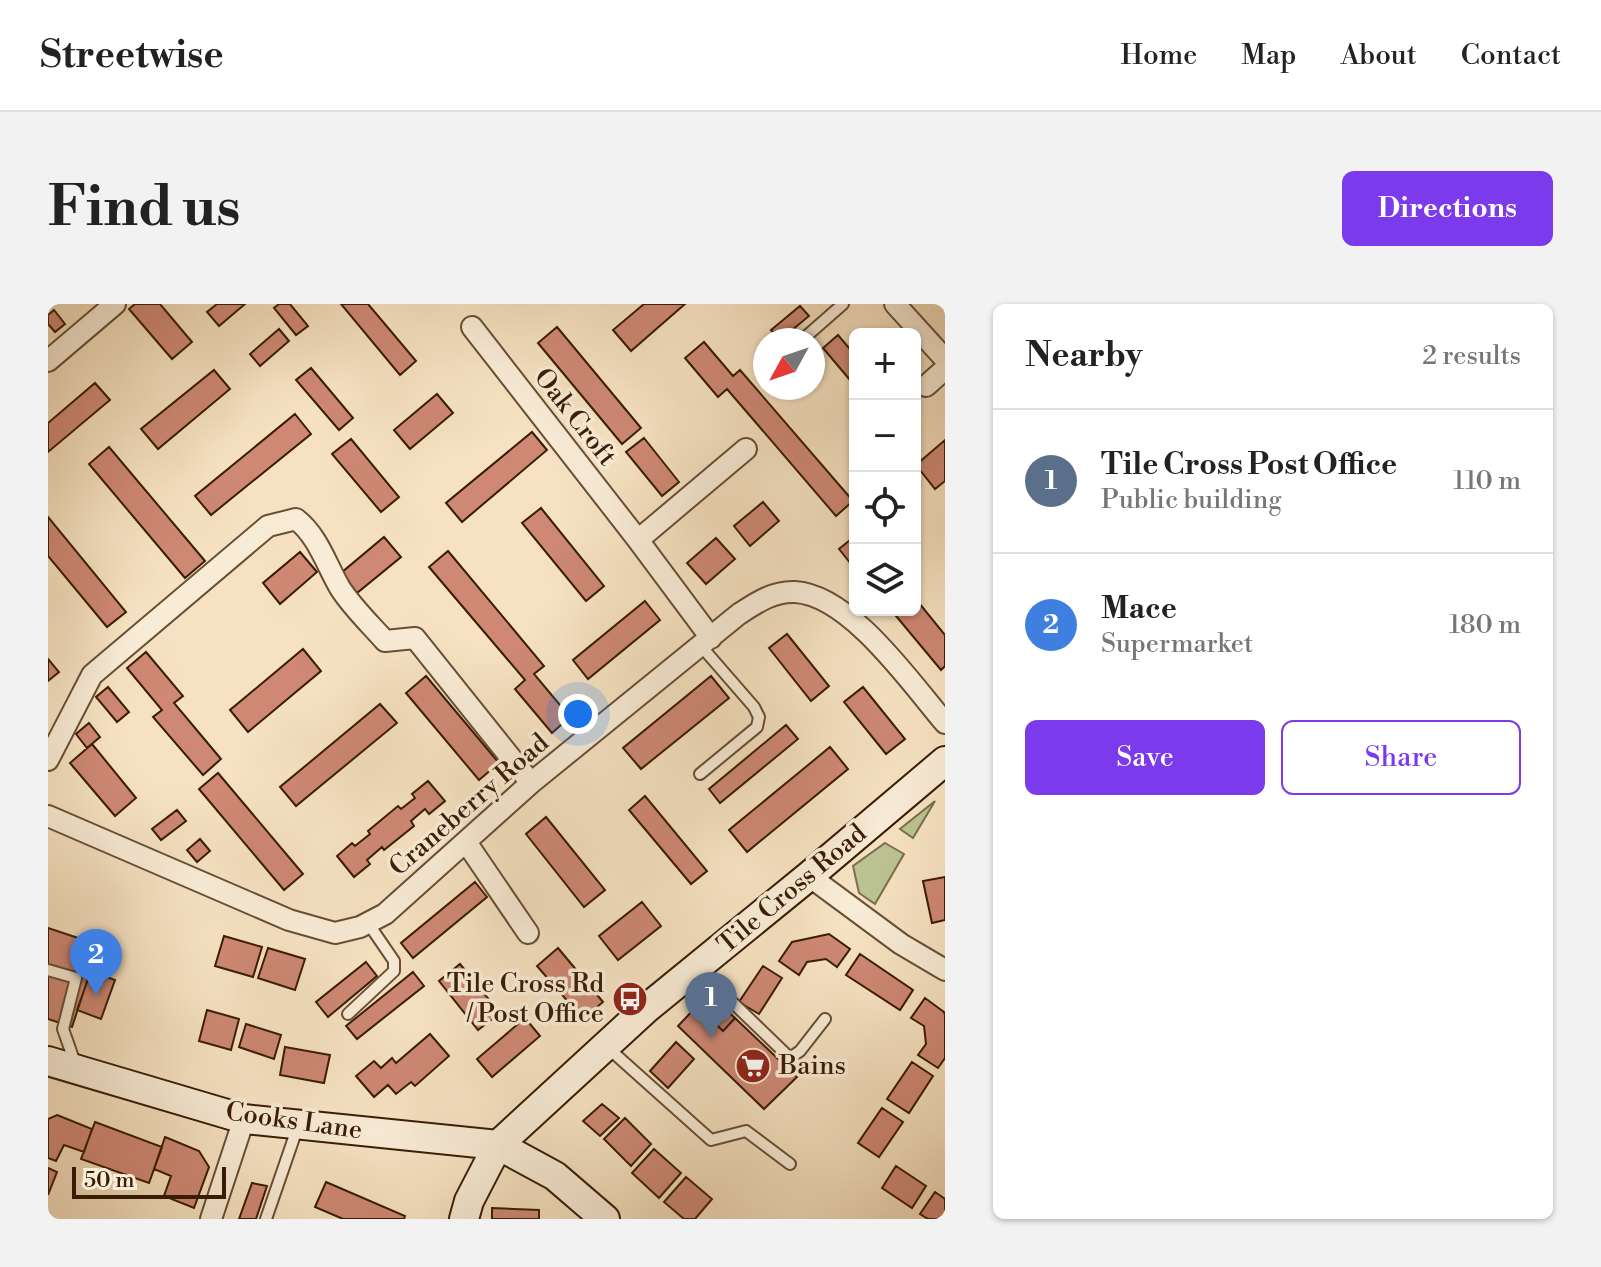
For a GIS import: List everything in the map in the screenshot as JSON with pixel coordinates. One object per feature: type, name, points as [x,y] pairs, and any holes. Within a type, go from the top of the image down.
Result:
[{"type":"street","points":[[48,361],[115,304]]},
{"type":"street","points":[[895,304],[945,359]]},
{"type":"street","name":"Oak Croft","points":[[472,327],[638,540],[706,642]]},
{"type":"street","points":[[926,386],[945,369]]},
{"type":"street","points":[[638,540],[746,449]]},
{"type":"street","points":[[48,760],[92,675],[268,526],[296,519],[309,529],[342,590],[385,641],[415,638],[531,783]]},
{"type":"street","name":"Craneberry Road","points":[[48,816],[289,920],[335,933],[385,914],[531,783],[739,614],[768,596],[795,592],[818,597],[841,610],[862,627],[945,723]]},
{"type":"street","name":"Tile Cross Road","points":[[464,1219],[469,1201],[498,1145],[606,1045],[945,761]]},
{"type":"street","points":[[466,842],[528,933]]},
{"type":"street","points":[[809,876],[901,944],[945,970]]},
{"type":"street","name":"Cooks Lane","points":[[56,1065],[244,1119],[498,1145]]},
{"type":"street","points":[[211,1219],[244,1119]]},
{"type":"street","points":[[498,1145],[555,1176],[605,1219]]},
{"type":"lane","points":[[816,328],[843,304]]},
{"type":"lane","points":[[700,774],[757,727],[759,717],[706,642]]},
{"type":"lane","points":[[348,1014],[394,971],[394,961],[368,923]]},
{"type":"lane","points":[[697,967],[790,1058],[800,1051],[825,1019]]},
{"type":"lane","points":[[48,970],[76,978],[56,1065]]},
{"type":"lane","points":[[606,1045],[711,1140],[746,1131],[790,1164]]},
{"type":"lane","points":[[266,1219],[299,1124]]},
{"type":"green space","points":[[935,801],[913,838],[900,829]]},
{"type":"green space","points":[[885,843],[904,854],[875,904],[859,893],[853,866]]},
{"type":"building","points":[[135,304],[160,304],[192,342],[172,359],[129,309]]},
{"type":"building","points":[[217,304],[245,304],[219,326],[207,312]]},
{"type":"building","points":[[279,304],[290,304],[308,326],[296,335],[274,308]]},
{"type":"building","points":[[341,304],[368,304],[416,361],[400,375]]},
{"type":"building","points":[[644,304],[685,304],[631,351],[613,330]]},
{"type":"building","points":[[800,306],[809,316],[794,328],[773,328]]},
{"type":"building","points":[[54,310],[65,324],[55,332],[48,324],[48,315]]},
{"type":"building","points":[[557,327],[641,428],[622,444],[538,343]]},
{"type":"building","points":[[279,329],[289,341],[260,366],[250,354]]},
{"type":"building","points":[[838,335],[849,348],[849,379],[825,350],[825,346]]},
{"type":"building","points":[[704,342],[733,376],[740,370],[753,385],[753,400],[766,400],[849,496],[849,505],[836,516],[727,389],[718,397],[685,358]]},
{"type":"building","points":[[311,368],[353,418],[339,430],[296,380]]},
{"type":"building","points":[[214,370],[230,389],[158,449],[141,429]]},
{"type":"building","points":[[95,383],[110,400],[48,452],[48,423]]},
{"type":"building","points":[[437,394],[453,413],[410,449],[394,430]]},
{"type":"building","points":[[295,414],[311,434],[211,515],[195,496]]},
{"type":"building","points":[[532,432],[547,450],[462,522],[446,503]]},
{"type":"building","points":[[644,438],[679,482],[662,496],[626,452]]},
{"type":"building","points":[[351,439],[399,497],[381,512],[332,454]]},
{"type":"building","points":[[945,440],[945,481],[935,489],[921,471],[921,461]]},
{"type":"building","points":[[109,447],[205,561],[185,578],[89,464]]},
{"type":"building","points":[[763,502],[779,521],[750,546],[734,526]]},
{"type":"building","points":[[541,508],[604,586],[586,601],[522,523]]},
{"type":"building","points":[[48,517],[126,612],[107,627],[48,556]]},
{"type":"building","points":[[384,537],[401,557],[357,593],[341,573]]},
{"type":"building","points":[[716,538],[735,559],[706,584],[687,563]]},
{"type":"building","points":[[849,541],[849,562],[839,549]]},
{"type":"building","points":[[448,551],[544,666],[534,674],[570,717],[552,733],[515,689],[525,680],[429,567]]},
{"type":"building","points":[[300,552],[317,572],[280,604],[263,583]]},
{"type":"building","points":[[645,601],[660,620],[588,679],[573,660]]},
{"type":"building","points":[[921,605],[945,635],[945,666],[941,670],[896,616],[921,616]]},
{"type":"building","points":[[787,634],[829,686],[811,701],[769,648]]},
{"type":"building","points":[[303,649],[321,671],[248,732],[230,710]]},
{"type":"building","points":[[146,652],[183,696],[174,703],[221,759],[203,775],[153,717],[162,710],[127,668]]},
{"type":"building","points":[[48,659],[59,672],[48,681]]},
{"type":"building","points":[[426,676],[499,763],[479,780],[406,693]]},
{"type":"building","points":[[711,676],[729,698],[641,769],[623,748]]},
{"type":"building","points":[[108,687],[129,712],[117,722],[96,697]]},
{"type":"building","points":[[863,687],[905,739],[886,754],[844,702]]},
{"type":"building","points":[[380,704],[397,723],[296,806],[280,787]]},
{"type":"building","points":[[89,723],[100,737],[87,748],[76,734]]},
{"type":"building","points":[[786,725],[798,739],[720,803],[709,789]]},
{"type":"building","points":[[92,744],[136,798],[115,816],[70,763]]},
{"type":"building","points":[[830,747],[848,769],[747,852],[729,830]]},
{"type":"building","points":[[218,773],[303,874],[284,890],[199,789]]},
{"type":"building","points":[[428,781],[445,801],[429,814],[425,809],[411,821],[414,826],[384,850],[382,847],[367,860],[370,864],[354,877],[337,856],[352,843],[355,846],[370,834],[368,831],[398,806],[401,809],[415,798],[412,794]]},
{"type":"building","points":[[645,796],[707,871],[691,884],[629,810]]},
{"type":"building","points":[[177,810],[186,821],[161,840],[152,829]]},
{"type":"building","points":[[546,817],[605,890],[584,907],[526,834]]},
{"type":"building","points":[[200,839],[210,851],[197,862],[187,850]]},
{"type":"building","points":[[945,877],[945,920],[932,923],[923,881]]},
{"type":"building","points":[[475,882],[487,897],[413,958],[401,943]]},
{"type":"building","points":[[642,902],[661,926],[618,960],[599,936]]},
{"type":"building","points":[[48,928],[99,945],[72,1027],[48,1019]]},
{"type":"building","points":[[829,934],[850,949],[837,967],[826,959],[807,962],[799,975],[779,961],[792,942]]},
{"type":"building","points":[[224,936],[262,947],[253,977],[215,966]]},
{"type":"building","points":[[268,948],[305,959],[295,990],[258,978]]},
{"type":"building","points":[[558,948],[603,1002],[583,1019],[537,966]]},
{"type":"building","points":[[860,954],[913,990],[900,1010],[846,975]]},
{"type":"building","points":[[366,962],[377,976],[328,1017],[316,1002]]},
{"type":"building","points":[[460,964],[500,1013],[478,1030],[439,981]]},
{"type":"building","points":[[763,966],[782,978],[759,1014],[739,1002]]},
{"type":"building","points":[[91,971],[115,980],[101,1019],[77,1010]]},
{"type":"building","points":[[413,972],[424,986],[357,1039],[346,1026]]},
{"type":"building","points":[[710,995],[735,1018],[723,1031],[697,1006]]},
{"type":"building","points":[[925,998],[945,1015],[945,1058],[938,1068],[918,1055],[926,1044],[924,1026],[911,1018]]},
{"type":"building","name":"Bains","points":[[697,1006],[723,1031],[735,1018],[797,1077],[764,1109],[678,1026]]},
{"type":"building","points":[[207,1010],[239,1019],[231,1050],[199,1041]]},
{"type":"building","points":[[525,1018],[540,1036],[492,1077],[477,1059]]},
{"type":"building","points":[[246,1024],[281,1035],[274,1059],[239,1047]]},
{"type":"building","points":[[430,1034],[449,1056],[415,1086],[411,1082],[396,1094],[388,1085],[374,1097],[356,1076],[374,1061],[381,1068],[392,1058],[396,1063]]},
{"type":"building","points":[[676,1042],[694,1059],[668,1088],[650,1071]]},
{"type":"building","points":[[285,1047],[330,1055],[324,1083],[280,1075]]},
{"type":"building","points":[[912,1062],[933,1076],[909,1113],[887,1099]]},
{"type":"building","points":[[602,1104],[619,1118],[600,1136],[583,1121]]},
{"type":"building","points":[[882,1108],[903,1122],[879,1157],[858,1143]]},
{"type":"building","points":[[57,1115],[92,1129],[84,1152],[64,1145],[56,1161],[48,1158],[48,1119]]},
{"type":"building","points":[[625,1118],[651,1144],[631,1166],[604,1139]]},
{"type":"building","points":[[95,1122],[162,1147],[149,1183],[81,1159]]},
{"type":"building","points":[[165,1137],[199,1151],[209,1167],[194,1208],[164,1196],[171,1176],[154,1169]]},
{"type":"building","points":[[654,1149],[681,1173],[659,1198],[632,1173]]},
{"type":"building","points":[[896,1166],[926,1186],[912,1208],[882,1188]]},
{"type":"building","points":[[48,1168],[57,1172],[48,1195]]},
{"type":"building","points":[[686,1177],[712,1199],[695,1219],[684,1219],[664,1202]]},
{"type":"building","points":[[326,1182],[405,1216],[404,1219],[343,1219],[315,1207]]},
{"type":"building","points":[[252,1183],[267,1186],[256,1219],[239,1219]]},
{"type":"building","points":[[935,1192],[945,1199],[945,1219],[928,1219],[920,1214]]},
{"type":"building","points":[[492,1208],[539,1210],[539,1219],[492,1219]]},
{"type":"place","name":"Mace","points":[[96,995]]},
{"type":"place","name":"Tile Cross Rd / Post Office","points":[[630,999]]},
{"type":"place","name":"Tile Cross Post Office","points":[[711,1038]]},
{"type":"place","name":"Bains","points":[[753,1066]]}]
